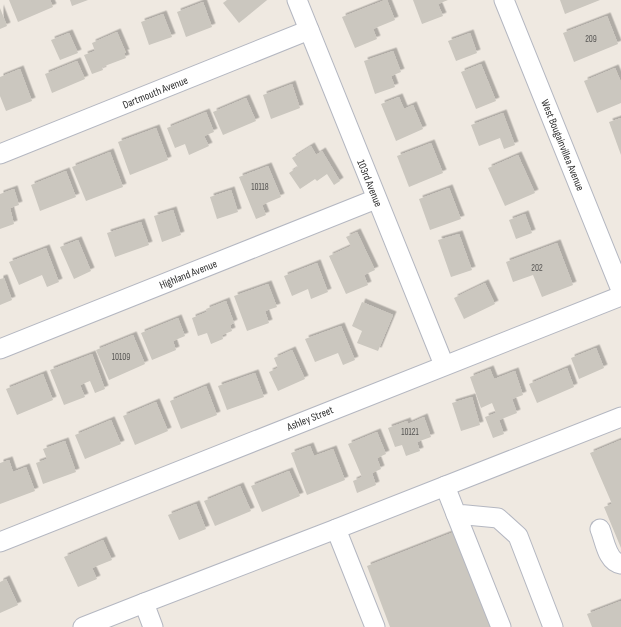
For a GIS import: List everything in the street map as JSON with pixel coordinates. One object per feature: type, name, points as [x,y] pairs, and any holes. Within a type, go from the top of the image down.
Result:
[{"type":"street","name":"103rd Avenue","points":[[297,0],[444,365]]},
{"type":"street","name":"West Bougainvillea Avenue","points":[[504,0],[621,290]]},
{"type":"street","name":"Dartmouth Avenue","points":[[0,154],[309,30]]},
{"type":"street","name":"Highland Avenue","points":[[0,349],[376,199]]},
{"type":"street","name":"Ashley Street","points":[[0,542],[621,296]]},
{"type":"street","points":[[83,627],[621,417]]},
{"type":"street","points":[[445,486],[501,627]]},
{"type":"street","points":[[456,514],[498,518],[518,536],[554,627]]},
{"type":"street","points":[[336,529],[375,627]]},
{"type":"street","points":[[600,529],[611,559],[615,563],[621,564]]},
{"type":"street","points":[[144,603],[153,627]]},
{"type":"building","points":[[9,0],[50,0],[53,7],[18,22]]},
{"type":"building","points":[[70,0],[88,0],[72,6]]},
{"type":"building","points":[[227,0],[267,0],[239,23],[223,3]]},
{"type":"building","points":[[387,0],[395,20],[373,29],[377,39],[355,48],[342,17]]},
{"type":"building","points":[[413,0],[448,0],[438,4],[443,16],[422,24]]},
{"type":"building","points":[[560,0],[600,0],[565,14]]},
{"type":"building","points":[[203,2],[212,27],[186,37],[177,12]]},
{"type":"building","points":[[0,8],[7,26],[0,29]]},
{"type":"building","points":[[163,14],[172,37],[149,45],[141,22]]},
{"type":"building","points":[[607,16],[618,44],[574,62],[563,33]]},
{"type":"building","points":[[117,32],[126,53],[124,53],[126,58],[102,67],[103,70],[92,74],[84,55],[95,51],[92,43]]},
{"type":"building","points":[[69,33],[78,53],[60,60],[51,40]]},
{"type":"building","points":[[470,33],[477,53],[456,61],[448,41]]},
{"type":"building","points":[[393,51],[401,72],[391,76],[395,87],[375,94],[364,61]]},
{"type":"building","points":[[77,61],[85,79],[52,93],[45,74]]},
{"type":"building","points":[[481,64],[496,101],[476,109],[461,72]]},
{"type":"building","points":[[615,68],[621,82],[621,103],[597,113],[584,81]]},
{"type":"building","points":[[20,69],[32,101],[6,111],[0,96],[0,77]]},
{"type":"building","points":[[292,84],[300,108],[271,119],[263,95]]},
{"type":"building","points":[[399,97],[404,109],[413,105],[423,129],[396,141],[381,104]]},
{"type":"building","points":[[246,98],[256,121],[223,135],[213,112]]},
{"type":"building","points":[[206,112],[214,132],[204,136],[209,146],[189,155],[185,144],[175,148],[167,128]]},
{"type":"building","points":[[503,113],[515,145],[504,149],[500,138],[479,146],[471,125]]},
{"type":"building","points":[[621,118],[621,155],[609,122]]},
{"type":"building","points":[[156,128],[168,160],[130,175],[118,142]]},
{"type":"building","points":[[431,143],[443,173],[409,187],[397,156]]},
{"type":"building","points":[[311,146],[316,155],[322,151],[340,181],[334,185],[327,174],[317,181],[315,179],[300,189],[289,173],[298,167],[292,158]]},
{"type":"building","points":[[110,152],[123,187],[86,201],[72,167]]},
{"type":"building","points":[[518,155],[535,193],[505,206],[488,168]]},
{"type":"building","points":[[268,166],[281,197],[262,205],[266,215],[256,219],[239,177]]},
{"type":"building","points":[[66,171],[76,197],[40,211],[31,185]]},
{"type":"building","points":[[449,188],[461,219],[430,230],[419,199]]},
{"type":"building","points":[[14,189],[19,205],[10,208],[14,224],[0,229],[0,194]]},
{"type":"building","points":[[231,190],[238,212],[217,219],[210,197]]},
{"type":"building","points":[[173,210],[181,235],[162,242],[154,216]]},
{"type":"building","points":[[525,214],[532,233],[516,239],[509,220]]},
{"type":"building","points":[[141,222],[149,245],[115,257],[107,233]]},
{"type":"building","points":[[357,232],[375,270],[364,275],[368,285],[346,294],[329,256],[351,246],[346,237]]},
{"type":"building","points":[[459,234],[472,270],[451,277],[438,240]]},
{"type":"building","points":[[78,240],[91,271],[74,279],[60,247]]},
{"type":"building","points":[[557,243],[573,285],[542,297],[533,275],[513,282],[506,262]]},
{"type":"building","points":[[46,248],[59,282],[47,287],[42,275],[19,285],[9,262]]},
{"type":"building","points":[[317,263],[328,292],[311,299],[308,289],[292,296],[284,276]]},
{"type":"building","points":[[4,278],[12,300],[0,305],[0,279]]},
{"type":"building","points":[[485,283],[495,304],[464,319],[454,298]]},
{"type":"building","points":[[268,284],[277,307],[265,311],[269,323],[247,331],[234,296]]},
{"type":"building","points":[[226,301],[234,323],[230,325],[232,331],[222,335],[223,339],[211,344],[207,333],[198,336],[192,318],[207,312],[206,309]]},
{"type":"building","points":[[362,302],[393,315],[378,351],[357,343],[362,331],[352,326]]},
{"type":"building","points":[[178,318],[185,336],[173,341],[176,350],[152,360],[141,333]]},
{"type":"building","points":[[341,326],[355,360],[343,365],[338,353],[315,362],[305,339]]},
{"type":"building","points":[[133,335],[145,364],[109,380],[96,350]]},
{"type":"building","points":[[596,348],[604,368],[579,379],[571,358]]},
{"type":"building","points":[[292,350],[305,379],[278,391],[269,372],[278,368],[274,358]]},
{"type":"building","points":[[92,354],[105,389],[95,393],[90,381],[80,385],[85,397],[64,405],[50,370]]},
{"type":"building","points":[[567,368],[574,387],[537,403],[529,384]]},
{"type":"building","points":[[490,369],[494,379],[515,371],[523,395],[512,399],[517,413],[499,420],[504,434],[493,438],[485,417],[496,413],[492,403],[481,408],[470,377]]},
{"type":"building","points":[[255,373],[264,397],[227,410],[218,386]]},
{"type":"building","points":[[43,374],[53,400],[17,415],[6,389]]},
{"type":"building","points":[[206,386],[217,415],[181,429],[170,401]]},
{"type":"building","points":[[472,397],[480,425],[461,431],[452,403]]},
{"type":"building","points":[[156,402],[168,431],[135,445],[123,416]]},
{"type":"building","points":[[424,417],[431,437],[417,442],[420,451],[406,456],[402,445],[395,447],[388,428],[407,421],[408,424]]},
{"type":"building","points":[[111,420],[121,444],[85,459],[75,435]]},
{"type":"building","points":[[377,432],[386,454],[377,458],[381,469],[372,473],[376,485],[357,493],[353,481],[362,477],[348,444]]},
{"type":"building","points":[[621,440],[621,548],[604,507],[612,504],[590,453]]},
{"type":"building","points":[[65,441],[76,472],[43,484],[36,463],[47,459],[43,449]]},
{"type":"building","points":[[310,446],[314,456],[333,449],[345,480],[307,495],[291,453]]},
{"type":"building","points":[[9,460],[13,472],[26,467],[35,491],[0,504],[0,463]]},
{"type":"building","points":[[289,471],[300,496],[262,512],[251,486]]},
{"type":"building","points":[[240,486],[251,511],[215,526],[204,501]]},
{"type":"building","points":[[196,504],[206,529],[179,540],[168,515]]},
{"type":"building","points":[[454,532],[491,627],[390,627],[367,566]]},
{"type":"building","points":[[103,540],[112,560],[92,568],[97,579],[78,587],[64,557]]},
{"type":"building","points":[[6,579],[18,605],[0,613],[0,582]]},
{"type":"building","points":[[621,601],[621,627],[592,627],[587,614]]}]
